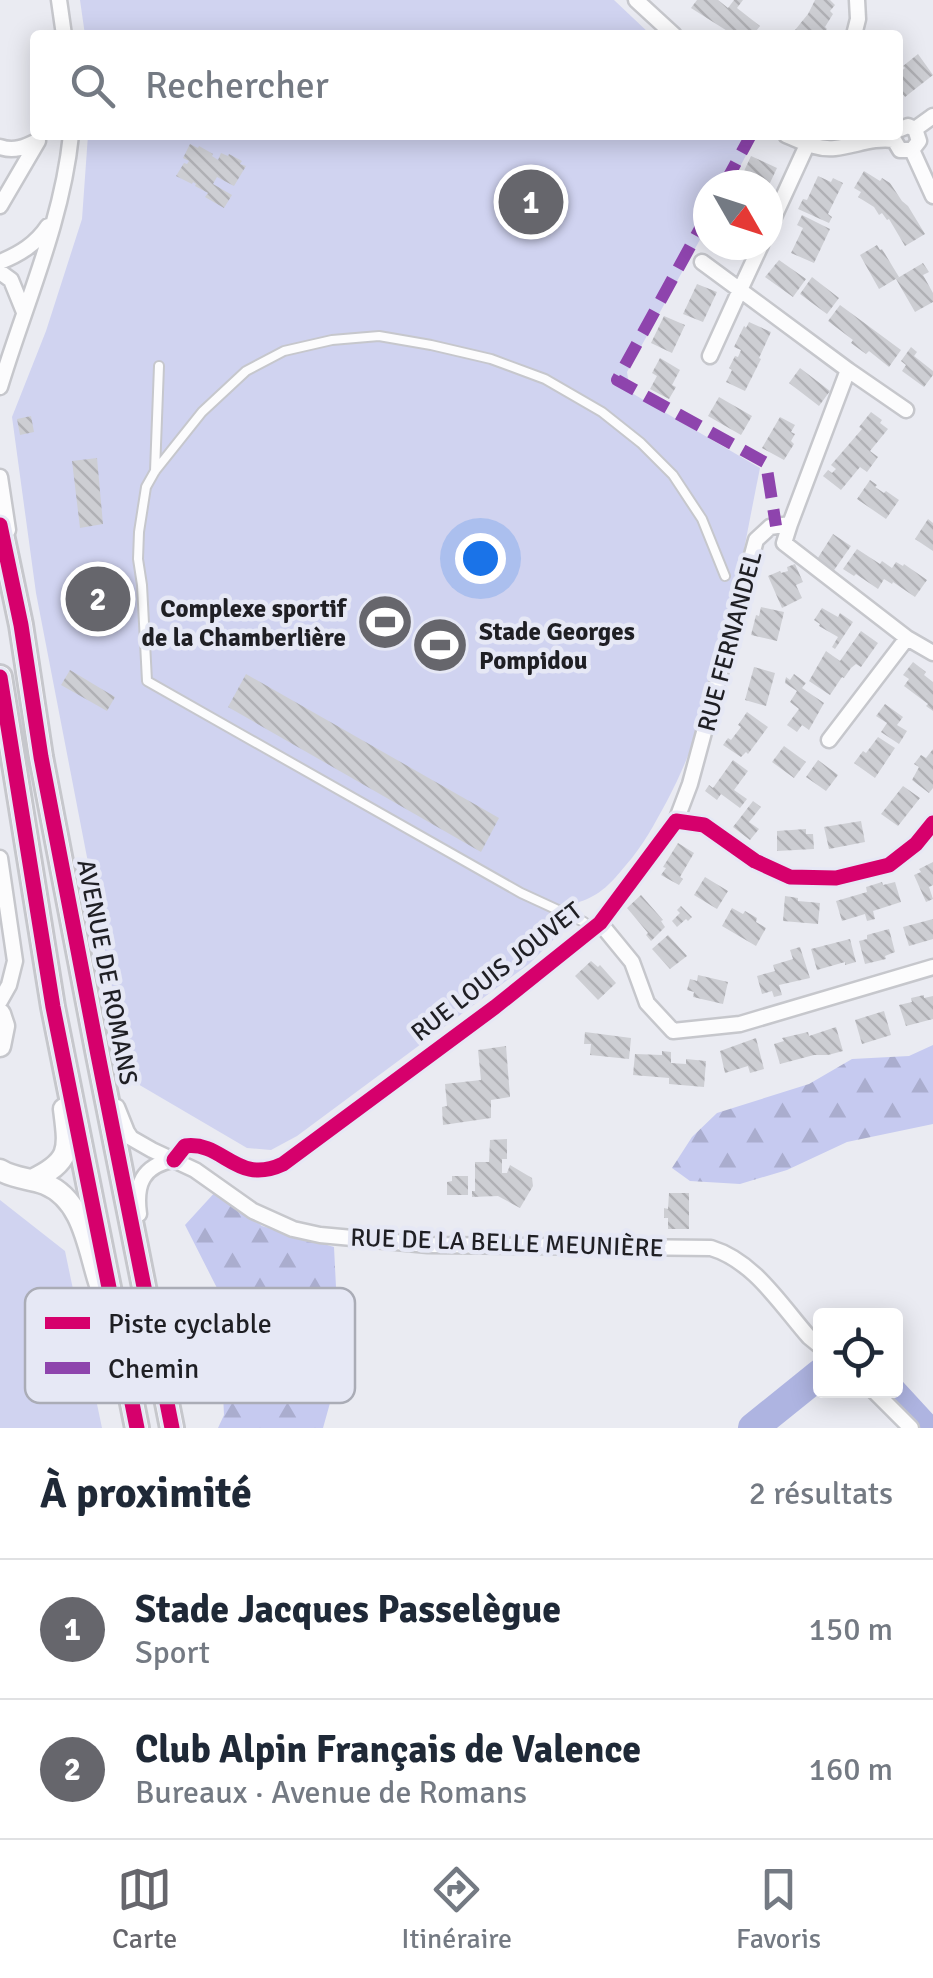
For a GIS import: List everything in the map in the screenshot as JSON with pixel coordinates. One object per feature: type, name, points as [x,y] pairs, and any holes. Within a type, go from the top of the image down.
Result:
[{"type":"main road","name":"AVENUE DE ROMANS","points":[[0,526],[144,1288]]},
{"type":"main road","points":[[0,678],[53,1006],[108,1288]]},
{"type":"main road","points":[[132,1403],[137,1428]]},
{"type":"main road","name":"AVENUE DE ROMANS","points":[[167,1403],[172,1428]]},
{"type":"street","points":[[59,0],[63,30]]},
{"type":"street","points":[[636,0],[669,30]]},
{"type":"street","points":[[855,30],[857,0]]},
{"type":"street","points":[[915,129],[933,116]]},
{"type":"street","points":[[903,130],[908,126],[915,129],[919,141],[912,150]]},
{"type":"street","points":[[0,147],[22,148],[38,140]]},
{"type":"street","points":[[0,206],[41,140]]},
{"type":"street","points":[[0,387],[41,269],[70,140]]},
{"type":"street","points":[[797,140],[832,149],[871,140]]},
{"type":"street","points":[[897,140],[900,150],[912,150]]},
{"type":"street","points":[[783,198],[808,145]]},
{"type":"street","points":[[912,150],[933,196]]},
{"type":"street","points":[[0,262],[25,251],[54,218]]},
{"type":"street","points":[[710,356],[754,260]]},
{"type":"street","points":[[702,262],[906,410]]},
{"type":"street","points":[[0,272],[11,280],[24,312]]},
{"type":"street","points":[[848,370],[784,543],[907,638],[933,653]]},
{"type":"street","points":[[0,476],[21,625]]},
{"type":"street","name":"RUE FERNANDEL","points":[[676,821],[690,784],[756,540],[770,526],[790,524]]},
{"type":"street","points":[[829,740],[907,638]]},
{"type":"street","points":[[676,821],[704,825],[755,861],[790,876],[836,878],[889,865],[916,844],[933,822]]},
{"type":"street","name":"RUE LOUIS JOUVET","points":[[174,1160],[185,1146],[192,1145],[259,1172],[284,1164],[495,1008],[596,926],[676,821]]},
{"type":"street","points":[[0,858],[15,961],[0,1001]]},
{"type":"street","points":[[596,926],[632,962],[646,1003],[674,1032],[740,1024],[933,967]]},
{"type":"street","points":[[32,1180],[57,1164],[66,1153],[68,1140],[53,1006]]},
{"type":"street","points":[[0,1014],[4,1026],[0,1046]]},
{"type":"street","name":"RUE DE LA BELLE MEUNIÈRE","points":[[98,1055],[127,1132],[138,1142],[195,1170],[273,1222],[320,1234],[428,1244],[710,1248],[725,1252],[749,1268],[813,1340]]},
{"type":"street","points":[[147,1288],[137,1198],[148,1171],[174,1160]]},
{"type":"street","points":[[0,1170],[63,1194],[75,1206],[100,1288]]},
{"type":"street","points":[[882,1398],[911,1428]]},
{"type":"lane","points":[[596,926],[521,892],[147,681],[138,559],[146,487],[202,412],[246,371],[284,351],[332,340],[379,336],[490,359],[545,379],[602,412],[672,474],[702,519],[725,576]]},
{"type":"lane","points":[[155,471],[159,366]]},
{"type":"shaded area","points":[[80,0],[614,0],[646,30],[84,30]]},
{"type":"shaded area","name":"Complexe sportif de la Chamberlière","points":[[88,140],[754,140],[738,170],[693,170],[693,252],[627,372],[630,392],[760,468],[725,638],[686,762],[643,842],[621,871],[600,892],[579,902],[562,931],[529,964],[297,1136],[271,1150],[247,1148],[131,1080],[129,1075],[36,593],[12,417],[46,331],[82,219]]},
{"type":"shaded area","points":[[0,1200],[65,1251],[73,1288],[25,1288],[25,1403],[97,1403],[102,1428],[0,1428]]},
{"type":"green space","points":[[933,1045],[933,1124],[847,1142],[787,1170],[740,1184],[690,1181],[672,1168],[692,1137],[717,1113],[809,1084],[852,1059],[909,1056]]},
{"type":"green space","points":[[217,1190],[262,1226],[334,1247],[336,1288],[217,1288],[185,1225]]},
{"type":"green space","points":[[223,1403],[330,1403],[323,1428],[218,1428],[224,1415]]},
{"type":"building","points":[[697,0],[718,0],[728,8],[734,0],[743,0],[737,8],[760,26],[757,30],[726,30],[691,8]]},
{"type":"building","points":[[815,0],[830,0],[835,5],[826,30],[795,30]]},
{"type":"building","points":[[918,54],[933,75],[905,97],[903,66]]},
{"type":"building","points":[[190,144],[218,160],[221,153],[229,154],[246,166],[234,186],[217,177],[213,184],[232,195],[224,208],[205,197],[208,193],[193,182],[176,176],[189,161],[183,158]]},
{"type":"building","points":[[751,156],[777,168],[776,170],[745,170]]},
{"type":"building","points":[[864,171],[890,183],[925,234],[905,246],[889,219],[858,197],[861,192],[854,188]]},
{"type":"building","points":[[818,176],[843,183],[828,214],[832,217],[829,223],[798,209],[803,199],[807,200]]},
{"type":"building","points":[[802,215],[830,229],[814,263],[791,253],[803,228],[797,225]]},
{"type":"building","points":[[877,245],[899,277],[879,289],[860,255]]},
{"type":"building","points":[[779,260],[806,279],[793,297],[765,277]]},
{"type":"building","points":[[923,263],[929,272],[923,275],[933,293],[933,302],[915,312],[896,279]]},
{"type":"building","points":[[812,277],[839,298],[827,314],[800,294]]},
{"type":"building","points":[[697,284],[717,292],[703,322],[683,314]]},
{"type":"building","points":[[840,305],[901,350],[889,367],[851,343],[853,340],[828,321]]},
{"type":"building","points":[[664,316],[685,325],[672,353],[651,343]]},
{"type":"building","points":[[749,322],[771,332],[745,391],[726,382],[732,370],[729,368],[741,350],[734,347]]},
{"type":"building","points":[[911,347],[917,352],[914,356],[933,371],[924,387],[902,371],[906,365],[901,361]]},
{"type":"building","points":[[660,358],[680,370],[669,399],[650,389],[657,376],[652,373]]},
{"type":"building","points":[[800,368],[830,391],[819,406],[789,383]]},
{"type":"building","points":[[719,397],[752,416],[741,435],[708,416]]},
{"type":"building","points":[[871,412],[888,429],[870,451],[878,457],[867,472],[860,467],[841,490],[823,476],[836,469],[831,465],[862,429],[859,427]]},
{"type":"building","points":[[31,416],[34,432],[20,435],[17,419]]},
{"type":"building","points":[[780,417],[795,425],[791,432],[795,434],[791,441],[794,444],[784,460],[762,448]]},
{"type":"building","points":[[97,458],[103,524],[80,528],[72,461]]},
{"type":"building","points":[[870,480],[899,500],[886,519],[857,499]]},
{"type":"building","points":[[928,519],[933,523],[933,551],[915,539]]},
{"type":"building","points":[[833,534],[851,546],[832,573],[816,561]]},
{"type":"building","points":[[857,549],[892,568],[896,562],[904,564],[927,580],[915,597],[884,579],[878,589],[843,569]]},
{"type":"building","points":[[795,564],[803,582],[796,585],[802,598],[782,608],[768,576],[788,571],[787,567]]},
{"type":"building","points":[[97,584],[107,588],[111,598],[107,608],[97,612],[87,608],[83,598],[87,588]]},
{"type":"building","points":[[118,604],[128,604],[124,618],[112,629],[107,619]]},
{"type":"building","points":[[761,607],[784,612],[777,641],[751,635]]},
{"type":"building","points":[[822,608],[853,622],[835,649],[832,647],[838,637],[814,620]]},
{"type":"building","points":[[861,631],[878,643],[861,667],[856,664],[851,668],[830,695],[809,681],[826,651],[840,661]]},
{"type":"building","points":[[913,662],[933,682],[933,711],[904,686],[909,679],[903,675]]},
{"type":"building","points":[[754,667],[775,673],[766,706],[745,700]]},
{"type":"building","points":[[70,670],[115,697],[107,711],[61,685]]},
{"type":"building","points":[[246,674],[499,818],[481,852],[228,707]]},
{"type":"building","points":[[794,674],[806,683],[802,688],[824,703],[809,730],[802,725],[797,732],[787,725],[799,709],[790,702],[797,691],[785,683],[786,677],[790,680]]},
{"type":"building","points":[[885,704],[903,717],[897,725],[907,731],[899,744],[881,732],[887,723],[876,716]]},
{"type":"building","points":[[747,712],[768,727],[748,754],[741,757],[723,745],[741,727],[738,725]]},
{"type":"building","points":[[878,737],[895,748],[875,778],[854,763]]},
{"type":"building","points":[[784,746],[806,762],[794,778],[772,762]]},
{"type":"building","points":[[933,749],[933,788],[929,793],[912,780],[919,767],[914,764]]},
{"type":"building","points":[[733,760],[748,771],[734,790],[747,799],[740,808],[721,794],[717,800],[705,791],[709,785],[713,788]]},
{"type":"building","points":[[818,760],[838,775],[826,791],[806,777]]},
{"type":"building","points":[[903,786],[920,798],[898,826],[881,814]]},
{"type":"building","points":[[753,801],[761,807],[749,822],[759,829],[750,840],[733,827]]},
{"type":"building","points":[[861,821],[865,842],[829,849],[824,827]]},
{"type":"building","points":[[806,829],[806,834],[813,834],[814,849],[777,851],[777,831]]},
{"type":"building","points":[[678,843],[694,853],[679,885],[661,875]]},
{"type":"building","points":[[933,862],[933,885],[929,887],[933,899],[926,902],[914,875]]},
{"type":"building","points":[[705,877],[728,891],[717,909],[694,895]]},
{"type":"building","points":[[895,882],[901,902],[873,911],[875,919],[867,921],[865,914],[842,921],[836,901],[867,892],[866,887]]},
{"type":"building","points":[[641,895],[665,927],[651,941],[627,908]]},
{"type":"building","points":[[785,896],[820,903],[818,924],[783,921]]},
{"type":"building","points":[[681,906],[692,917],[677,927],[672,921]]},
{"type":"building","points":[[732,908],[757,918],[756,922],[766,928],[756,946],[722,926]]},
{"type":"building","points":[[933,919],[933,939],[909,946],[903,927]]},
{"type":"building","points":[[889,929],[895,952],[886,959],[865,964],[859,941]]},
{"type":"building","points":[[668,935],[687,956],[670,969],[652,949]]},
{"type":"building","points":[[850,939],[856,962],[817,970],[811,949]]},
{"type":"building","points":[[800,947],[810,978],[779,985],[782,995],[774,997],[772,991],[762,994],[757,976],[775,971],[773,965],[793,959],[790,950]]},
{"type":"building","points":[[591,961],[616,983],[598,1000],[575,976]]},
{"type":"building","points":[[698,975],[728,982],[723,1004],[693,997],[694,992],[687,990],[690,979],[697,981]]},
{"type":"building","points":[[924,995],[933,996],[933,1019],[906,1026],[899,1005]]},
{"type":"building","points":[[884,1011],[891,1035],[862,1044],[855,1020]]},
{"type":"building","points":[[836,1027],[843,1051],[780,1064],[774,1044],[784,1041],[782,1038],[808,1032],[809,1036]]},
{"type":"building","points":[[585,1032],[631,1038],[629,1059],[590,1055],[591,1044],[584,1044]]},
{"type":"building","points":[[756,1038],[764,1069],[750,1073],[748,1066],[725,1073],[720,1051]]},
{"type":"building","points":[[506,1046],[510,1097],[491,1100],[491,1118],[443,1125],[442,1107],[447,1106],[445,1084],[481,1080],[478,1050]]},
{"type":"building","points":[[662,1051],[671,1052],[671,1063],[686,1064],[686,1059],[706,1061],[704,1087],[669,1084],[669,1078],[633,1075],[635,1054],[662,1055]]},
{"type":"building","points":[[507,1139],[502,1173],[507,1173],[510,1165],[532,1178],[533,1186],[520,1208],[498,1196],[472,1197],[475,1162],[489,1162],[490,1140]]},
{"type":"building","points":[[452,1176],[468,1176],[468,1195],[447,1195],[447,1182],[452,1181]]},
{"type":"building","points":[[669,1193],[689,1193],[689,1229],[668,1229],[664,1208],[668,1209]]},
{"type":"waterway","points":[[753,1428],[813,1380]]},
{"type":"waterway","points":[[897,1398],[925,1428]]},
{"type":"marked path","points":[[732,170],[748,140]]},
{"type":"marked path","points":[[693,241],[617,380],[766,463],[776,526]]},
{"type":"cycle path","points":[[0,525],[144,1288]]},
{"type":"cycle path","points":[[0,677],[53,1007],[109,1288]]},
{"type":"cycle path","points":[[174,1160],[185,1146],[198,1146],[253,1170],[283,1164],[495,1007],[600,923],[676,821],[704,825],[755,861],[790,877],[836,878],[889,865],[916,844],[933,823]]},
{"type":"cycle path","points":[[132,1403],[137,1428]]},
{"type":"cycle path","points":[[167,1403],[172,1428]]},
{"type":"place","name":"Stade Jacques Passelègue","points":[[531,202]]},
{"type":"place","name":"Club Alpin Français de Valence","points":[[98,599]]},
{"type":"place","name":"Complexe sportif de la Chamberlière","points":[[385,622]]},
{"type":"place","name":"Stade Georges Pompidou","points":[[440,645]]}]
